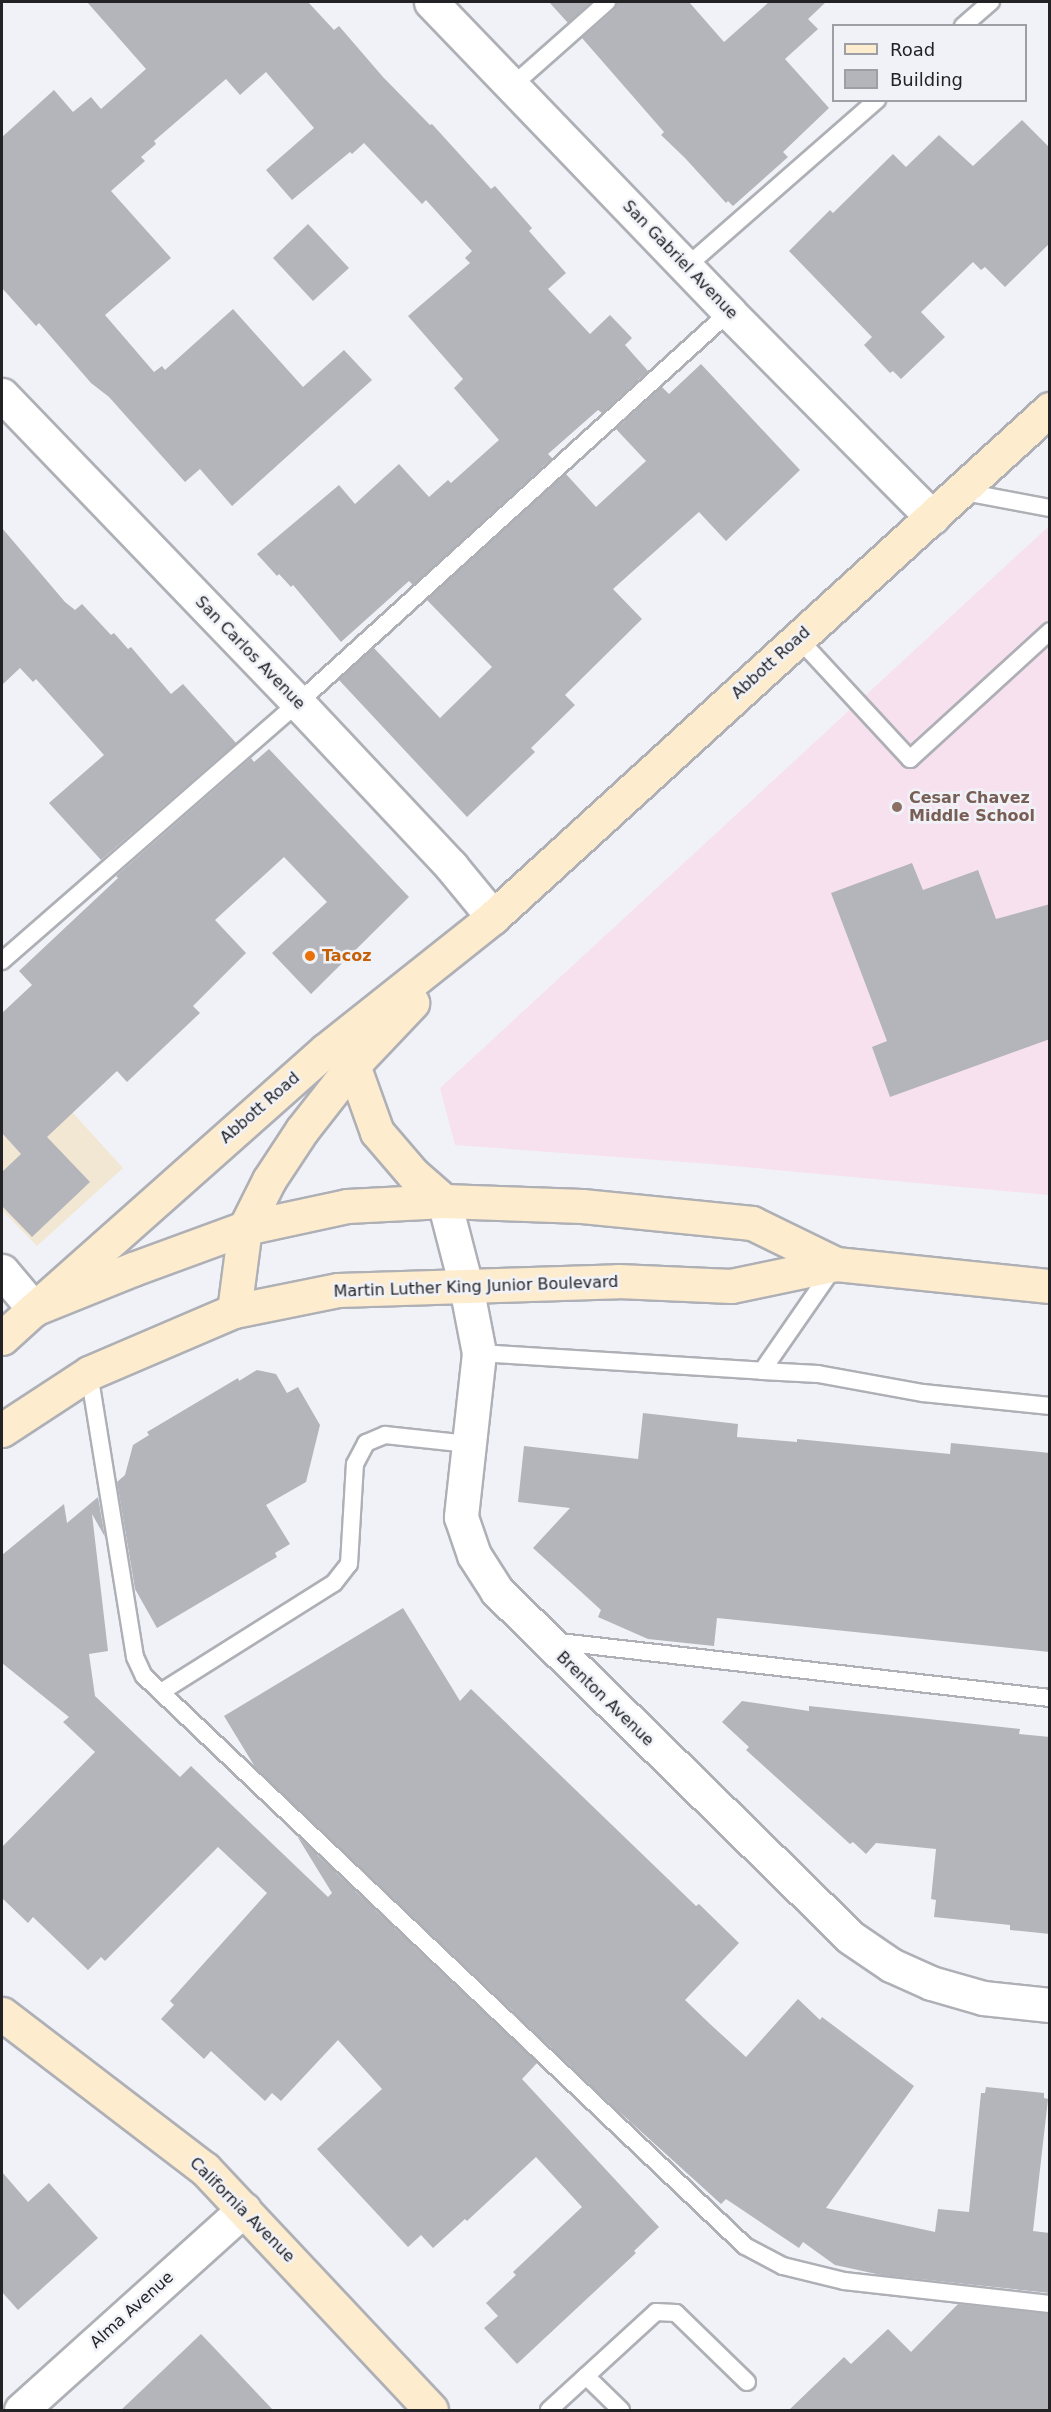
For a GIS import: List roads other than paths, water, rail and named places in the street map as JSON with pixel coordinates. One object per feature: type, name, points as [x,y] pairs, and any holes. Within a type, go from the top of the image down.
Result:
[{"type":"main road","name":"Abbott Road","points":[[34,1309],[326,1050],[493,916],[1050,410]]},
{"type":"main road","name":"Abbott Road","points":[[234,1311],[245,1228],[269,1180],[353,1065],[493,916]]},
{"type":"main road","points":[[353,1065],[377,1132],[413,1174],[444,1201]]},
{"type":"main road","name":"Martin Luther King Junior Boulevard","points":[[2,1338],[34,1309],[133,1269],[245,1228],[346,1206],[444,1201],[582,1206],[752,1223],[836,1264]]},
{"type":"main road","name":"Martin Luther King Junior Boulevard","points":[[2,1430],[89,1373],[234,1311],[338,1290],[618,1281],[731,1286],[836,1264],[1050,1286]]},
{"type":"main road","name":"California Avenue","points":[[2,2014],[205,2169],[431,2410]]},
{"type":"street","name":"San Gabriel Avenue","points":[[431,2],[729,312],[932,517]]},
{"type":"street","name":"San Carlos Avenue","points":[[2,395],[298,703],[451,866],[493,916]]},
{"type":"street","name":"Brenton Avenue","points":[[444,1201],[466,1286],[479,1353],[461,1516],[474,1555],[497,1591],[850,1937],[891,1965],[931,1983],[983,1998],[1050,2005]]},
{"type":"street","points":[[2,1271],[34,1309]]},
{"type":"street","name":"Alma Avenue","points":[[21,2410],[244,2209]]},
{"type":"lane","points":[[512,86],[607,2]]},
{"type":"lane","points":[[965,24],[991,2]]},
{"type":"lane","points":[[686,267],[875,102]]},
{"type":"lane","points":[[2,961],[298,703],[729,312]]},
{"type":"lane","points":[[960,491],[1050,508]]},
{"type":"lane","points":[[798,638],[910,759],[1050,631]]},
{"type":"lane","points":[[762,1371],[836,1264]]},
{"type":"lane","points":[[479,1353],[818,1374],[923,1393],[1050,1406]]},
{"type":"lane","points":[[89,1373],[135,1657],[144,1676],[745,2246],[783,2266],[844,2281],[1050,2304]]},
{"type":"lane","points":[[161,1692],[334,1583],[349,1564],[355,1464],[366,1443],[385,1435],[469,1444]]},
{"type":"lane","points":[[545,1640],[1050,1698]]},
{"type":"lane","points":[[549,2410],[656,2312],[676,2313],[747,2382]]},
{"type":"lane","points":[[586,2376],[621,2410]]},
{"type":"place","name":"Cesar Chavez Middle School","points":[[897,807]]},
{"type":"place","name":"Tacoz","points":[[310,956]]}]
